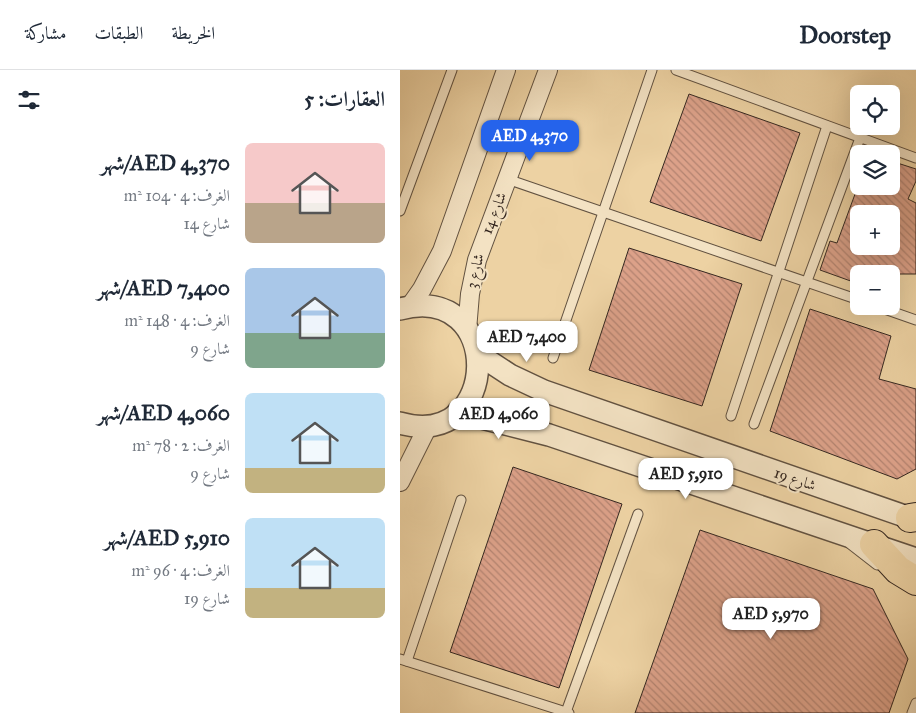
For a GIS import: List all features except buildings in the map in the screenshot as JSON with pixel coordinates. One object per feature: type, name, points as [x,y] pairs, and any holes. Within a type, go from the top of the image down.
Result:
[{"type":"main road","points":[[874,544],[906,580]]},
{"type":"street","points":[[405,308],[433,270],[449,231],[506,70]]},
{"type":"street","name":"شارع 14","points":[[482,243],[548,70]]},
{"type":"street","name":"شارع 3","points":[[467,330],[472,277],[482,243]]},
{"type":"street","points":[[400,423],[411,426],[428,426],[444,421],[458,412],[469,400],[476,386],[479,370],[478,354],[467,330],[448,313],[436,308],[405,308]]},
{"type":"street","name":"شارع 19","points":[[478,354],[526,384],[914,518]]},
{"type":"street","points":[[458,412],[549,435],[916,559]]},
{"type":"street","points":[[400,482],[428,426]]},
{"type":"lane","points":[[400,211],[452,70]]},
{"type":"lane","points":[[553,358],[652,70]]},
{"type":"lane","points":[[676,70],[916,158]]},
{"type":"lane","points":[[731,416],[776,272],[827,126]]},
{"type":"lane","points":[[754,424],[860,138]]},
{"type":"lane","points":[[506,179],[850,297]]},
{"type":"lane","points":[[900,314],[916,320]]},
{"type":"lane","points":[[461,500],[403,660],[567,713],[638,514]]},
{"type":"lane","points":[[834,531],[906,580]]},
{"type":"lane","points":[[912,713],[916,703]]}]
